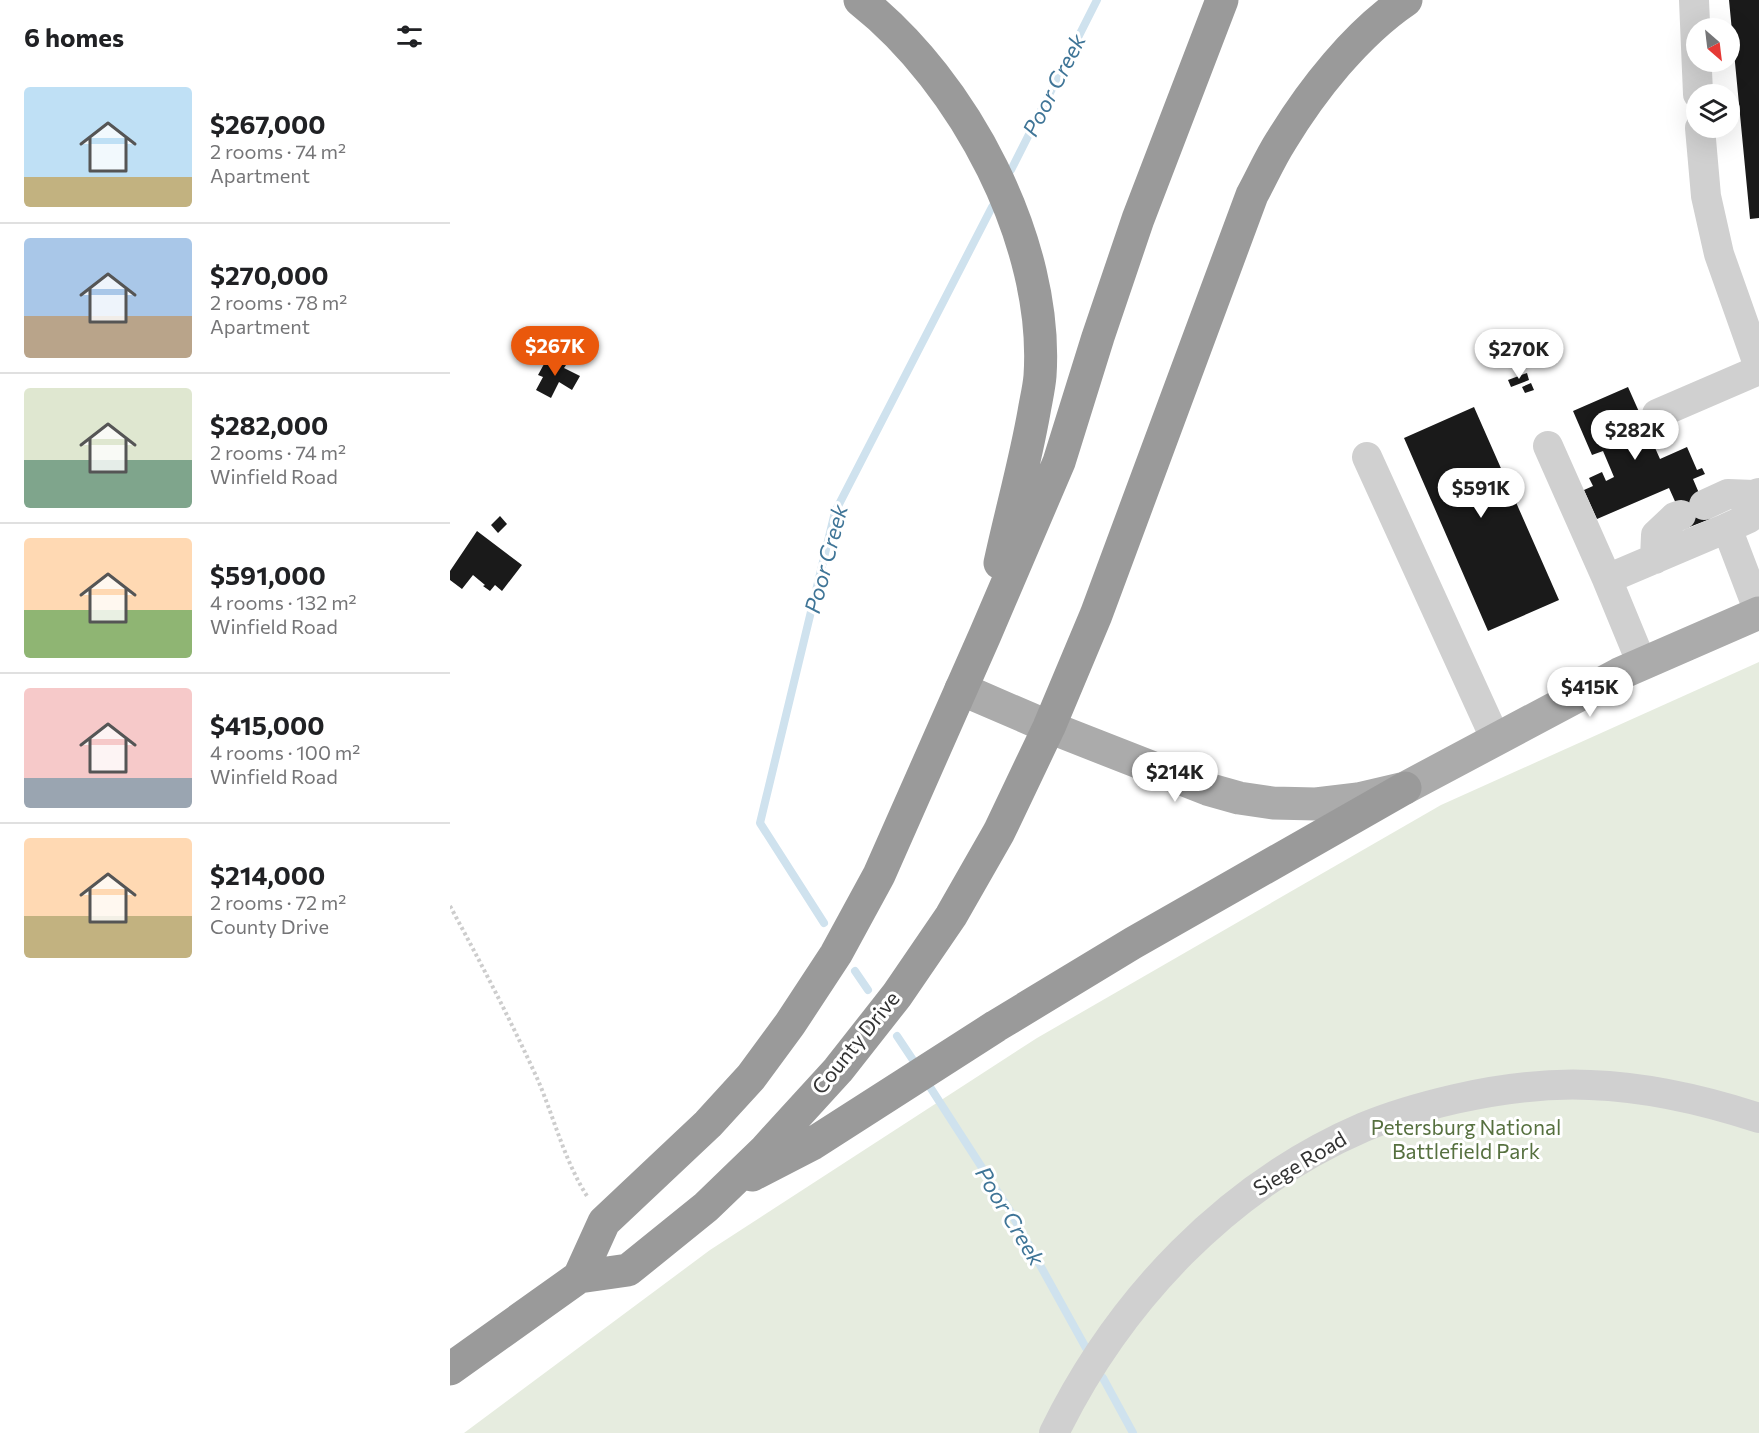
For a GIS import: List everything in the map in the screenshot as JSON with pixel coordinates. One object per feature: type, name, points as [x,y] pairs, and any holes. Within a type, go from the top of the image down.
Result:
[{"type":"highway","points":[[860,0],[911,47],[947,91],[979,142],[1006,198],[1023,246],[1038,309],[1041,344],[1038,390],[1028,446],[985,635]]},
{"type":"highway","points":[[579,1277],[604,1222],[708,1124],[751,1077],[790,1024],[836,954],[879,875],[1059,462],[1138,219],[1222,0]]},
{"type":"highway","name":"County Drive","points":[[450,1369],[579,1277],[628,1270],[705,1206],[765,1150],[838,1070],[897,995],[951,916],[999,832],[1049,727],[1096,615],[1252,195],[1280,142],[1314,92],[1353,46],[1387,13],[1406,0]]},
{"type":"highway","points":[[724,1189],[812,1144],[1113,954],[1405,788]]},
{"type":"main road","points":[[961,689],[1049,727],[1207,789],[1239,798],[1273,803],[1316,804],[1358,800],[1405,788],[1618,674],[1759,613]]},
{"type":"street","points":[[1694,0],[1698,84]]},
{"type":"street","points":[[1658,414],[1759,368],[1719,254],[1706,196],[1701,138]]},
{"type":"street","points":[[1548,446],[1642,664]]},
{"type":"street","points":[[1367,457],[1496,740]]},
{"type":"street","points":[[1607,579],[1655,559],[1749,518],[1757,494],[1728,494],[1675,517],[1656,535],[1655,559]]},
{"type":"street","points":[[1726,528],[1759,613]]},
{"type":"street","name":"Siege Road","points":[[1054,1433],[1067,1405],[1106,1345],[1138,1300],[1180,1252],[1220,1215],[1272,1177],[1311,1153],[1365,1127],[1422,1107],[1483,1093],[1542,1086],[1590,1085],[1662,1092],[1720,1105],[1759,1118]]},
{"type":"path","points":[[450,906],[493,985],[538,1080],[581,1186],[604,1222]]},
{"type":"green space","name":"Petersburg National Battlefield Park","points":[[1759,662],[1759,1433],[464,1433],[710,1250],[1037,1038],[1441,805]]},
{"type":"building","points":[[1729,0],[1759,0],[1759,218],[1750,219],[1740,115],[1740,84],[1737,84],[1736,72],[1740,72],[1740,18],[1731,18]]},
{"type":"building","points":[[549,355],[566,365],[564,368],[580,376],[572,390],[559,382],[551,398],[536,390],[543,377],[538,375]]},
{"type":"building","points":[[1527,373],[1529,380],[1511,387],[1508,380]]},
{"type":"building","points":[[1531,383],[1534,390],[1525,393],[1522,387]]},
{"type":"building","points":[[1628,387],[1660,459],[1687,447],[1697,470],[1702,468],[1705,474],[1693,479],[1710,519],[1687,528],[1669,488],[1597,519],[1584,490],[1593,486],[1589,478],[1602,472],[1606,481],[1614,477],[1603,451],[1592,455],[1573,411]]},
{"type":"building","points":[[1474,407],[1559,600],[1488,631],[1404,438]]},
{"type":"building","points":[[500,516],[507,524],[498,533],[491,525]]},
{"type":"building","points":[[477,531],[522,565],[502,591],[495,585],[490,591],[473,575],[462,589],[450,580],[450,571]]},
{"type":"waterway","name":"Poor Creek","points":[[1011,170],[1097,0]]},
{"type":"waterway","name":"Poor Creek","points":[[824,923],[760,823],[835,512],[992,207]]},
{"type":"waterway","name":"Poor Creek","points":[[855,971],[868,990]]},
{"type":"waterway","name":"Poor Creek","points":[[897,1036],[913,1060]]},
{"type":"waterway","name":"Poor Creek","points":[[930,1087],[1010,1211],[1086,1348]]},
{"type":"waterway","name":"Poor Creek","points":[[1103,1378],[1133,1433]]}]
